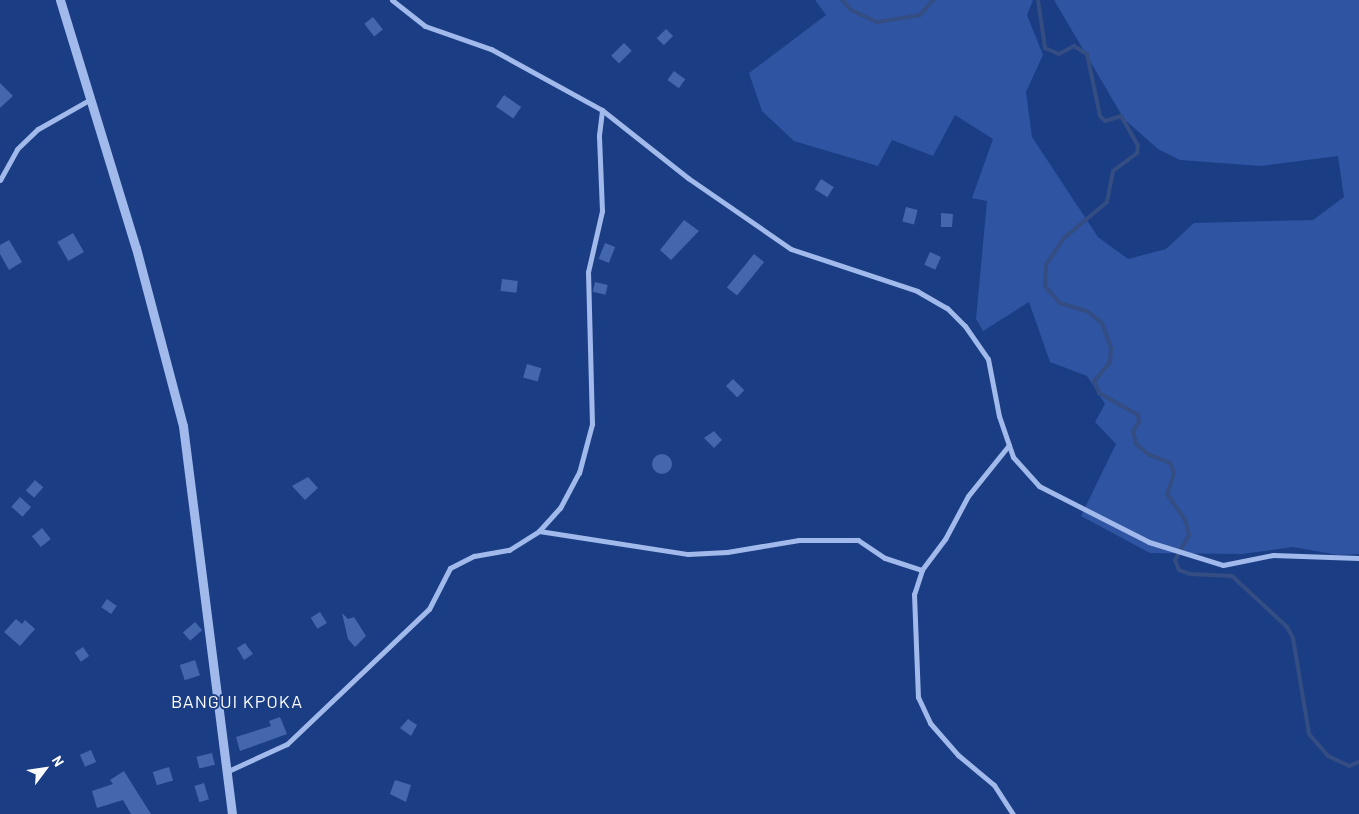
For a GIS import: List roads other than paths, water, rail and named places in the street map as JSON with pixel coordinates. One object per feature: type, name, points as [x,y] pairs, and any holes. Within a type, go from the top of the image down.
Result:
[{"type":"street","points":[[60,0],[89,100],[136,248],[183,426],[225,772],[232,814]]},
{"type":"street","points":[[392,0],[425,26],[491,49],[602,110],[688,178],[791,249],[918,292],[947,308],[965,326],[988,359],[999,416],[1009,445],[1024,472],[1039,486],[1171,551],[1223,565],[1273,555],[1359,558]]},
{"type":"street","points":[[0,180],[17,149],[38,129],[89,100]]},
{"type":"street","points":[[225,772],[288,744],[429,609],[450,568],[474,556],[509,550],[539,531],[560,508],[579,473],[592,424],[588,272],[602,211],[599,135],[602,110]]},
{"type":"street","points":[[1009,445],[968,496],[945,539],[922,570],[914,594],[918,697],[930,723],[958,755],[994,785],[1013,814]]},
{"type":"street","points":[[539,531],[688,554],[727,552],[799,540],[858,540],[885,558],[922,570]]},
{"type":"waterway","points":[[842,0],[851,10],[877,22],[920,15],[933,0]]},
{"type":"waterway","points":[[1038,0],[1045,48],[1059,54],[1074,46],[1087,54],[1100,116],[1105,121],[1121,116],[1138,146],[1137,153],[1113,171],[1107,202],[1064,238],[1046,265],[1045,286],[1060,303],[1087,311],[1102,323],[1111,348],[1110,362],[1094,381],[1099,393],[1138,415],[1139,422],[1133,431],[1136,444],[1148,454],[1170,463],[1174,473],[1167,494],[1185,520],[1189,535],[1175,560],[1179,570],[1190,574],[1232,576],[1287,627],[1293,638],[1309,734],[1328,756],[1349,766],[1359,762]]},
{"type":"district","name":"BANGUI KPOKA","points":[[237,701]]}]
